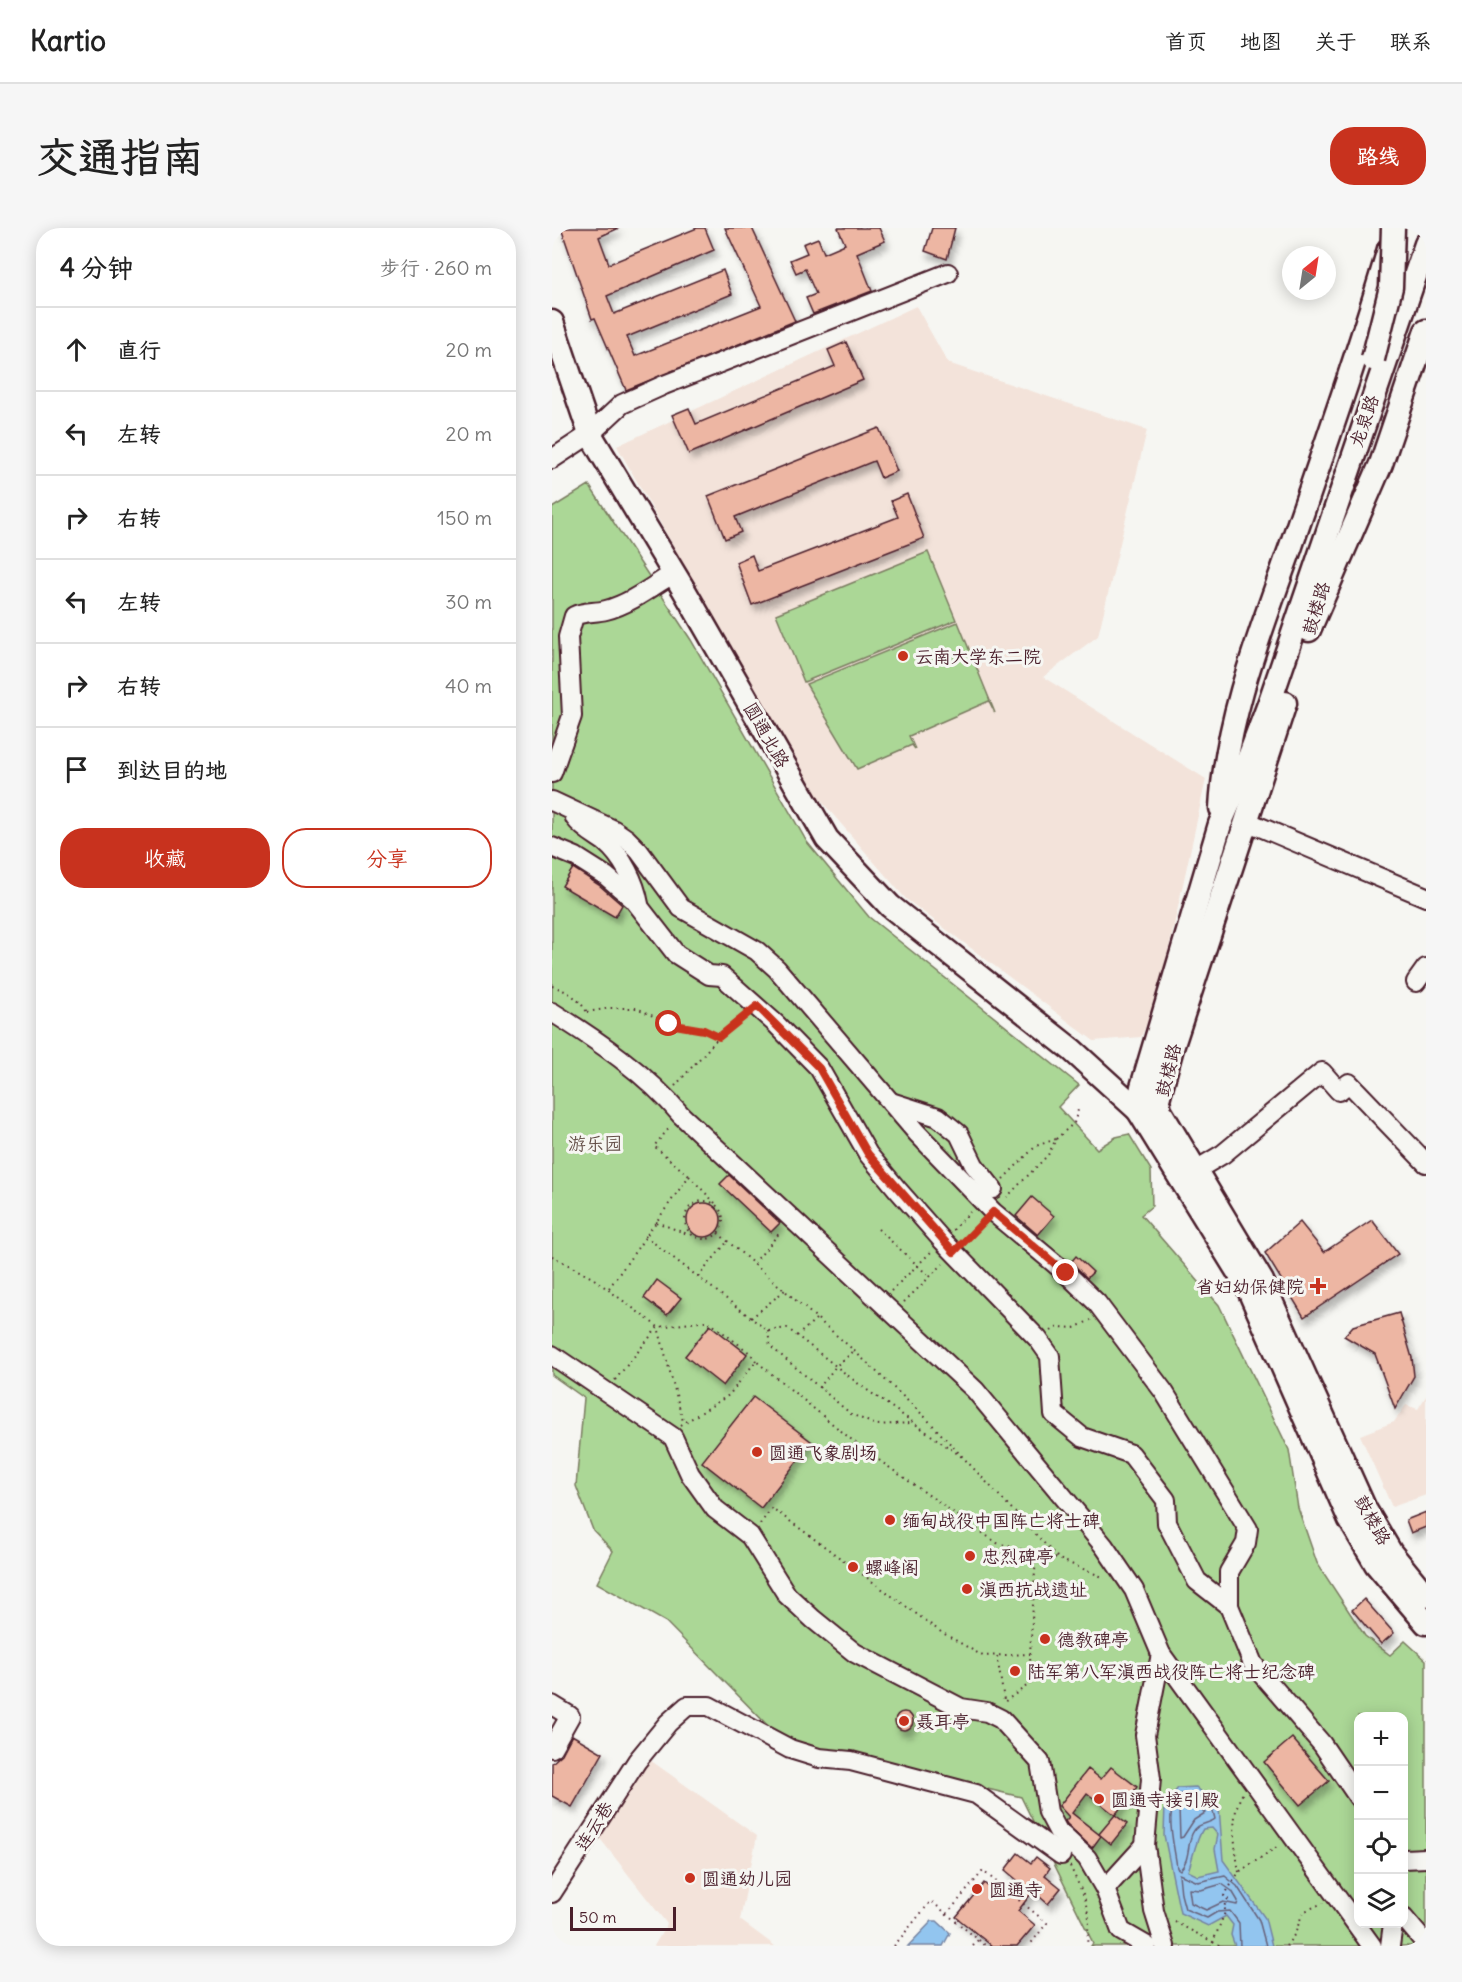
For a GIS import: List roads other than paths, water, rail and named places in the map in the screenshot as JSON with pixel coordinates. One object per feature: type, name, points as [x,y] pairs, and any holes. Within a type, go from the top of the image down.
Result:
[{"type":"main road","points":[[1220,824],[1263,677],[1373,359],[1391,287],[1394,228]]},
{"type":"main road","points":[[1220,824],[1223,772],[1242,691],[1360,348],[1394,228]]},
{"type":"main road","name":"龙泉路","points":[[1304,598],[1426,244]]},
{"type":"main road","name":"龙泉路","points":[[1343,539],[1426,282]]},
{"type":"main road","name":"圆通北路","points":[[552,322],[590,434],[674,573],[826,839],[890,906],[1090,1066],[1149,1103]]},
{"type":"main road","points":[[1309,630],[1343,539],[1381,464],[1426,331]]},
{"type":"main road","points":[[1309,630],[1383,499],[1426,376]]},
{"type":"main road","name":"鼓楼路","points":[[1304,598],[1248,760],[1220,824],[1146,1070],[1149,1103],[1248,1288],[1350,1520],[1376,1564],[1426,1623]]},
{"type":"main road","name":"鼓楼路","points":[[1149,1103],[1172,1048],[1309,630]]},
{"type":"main road","points":[[1090,1066],[1118,1076],[1146,1070],[1157,1064],[1172,1048]]},
{"type":"main road","name":"鼓楼路","points":[[1149,1103],[1196,1170],[1262,1281],[1365,1509],[1391,1553],[1426,1596]]},
{"type":"street","points":[[552,459],[590,434],[622,404],[664,384],[948,273]]},
{"type":"street","points":[[552,773],[572,716],[568,637],[574,616],[580,613],[607,610],[674,573]]},
{"type":"street","points":[[552,801],[627,839],[639,851],[681,908],[757,951],[777,969],[889,1101],[989,1201],[1066,1273],[1104,1313],[1164,1392],[1248,1529],[1246,1543],[1229,1572],[1229,1606],[1253,1664],[1322,1744],[1354,1790]]},
{"type":"street","points":[[572,810],[578,822],[608,845],[621,861],[637,893],[639,906]]},
{"type":"street","points":[[1246,821],[1426,897]]},
{"type":"street","points":[[552,846],[576,857],[606,876],[639,906],[676,954],[709,975],[722,976],[757,1006],[819,1068],[868,1154],[948,1246],[1038,1339],[1050,1356],[1054,1414],[1082,1437],[1131,1454],[1166,1500],[1167,1522],[1197,1581],[1229,1606]]},
{"type":"street","points":[[552,1012],[582,1031],[666,1097],[681,1115],[975,1390],[1104,1545],[1134,1590],[1161,1654],[1292,1837],[1350,1901],[1372,1946]]},
{"type":"street","points":[[1196,1170],[1223,1154],[1322,1072],[1339,1091],[1349,1083],[1426,1163]]},
{"type":"street","points":[[889,1101],[938,1117],[959,1134],[989,1201]]},
{"type":"street","points":[[552,1355],[606,1392],[678,1430],[690,1474],[716,1509],[750,1536],[787,1595],[855,1653],[961,1708],[987,1712],[1003,1711],[1040,1762],[1048,1812],[1058,1831],[1087,1858],[1105,1889],[1121,1931],[1147,1946]]},
{"type":"street","points":[[1161,1654],[1145,1735],[1151,1779],[1145,1845],[1154,1911],[1165,1946]]},
{"type":"street","points":[[552,1705],[570,1716],[552,1748]]},
{"type":"street","name":"连云巷","points":[[552,1893],[637,1761],[668,1723],[687,1706],[709,1706],[790,1749],[819,1758],[851,1761],[976,1794],[1061,1855]]},
{"type":"street","points":[[1105,1889],[1145,1845]]},
{"type":"street","points":[[1408,1858],[1426,1858]]},
{"type":"street","points":[[1408,1923],[1426,1944]]},
{"type":"street","points":[[1390,1946],[1392,1928]]},
{"type":"water","points":[[1196,1787],[1219,1807],[1223,1860],[1265,1918],[1272,1946],[1235,1946],[1231,1935],[1233,1925],[1226,1916],[1208,1926],[1180,1913],[1164,1835],[1165,1804],[1178,1788]],"holes":[[[1212,1828],[1218,1835],[1215,1849],[1219,1871],[1198,1876],[1188,1871],[1196,1843],[1203,1829]]]},
{"type":"water","points":[[932,1921],[937,1921],[950,1933],[943,1946],[908,1946]]},
{"type":"place","name":"云南大学东二院","points":[[903,656]]},
{"type":"place","name":"省妇幼保健院","points":[[1318,1286]]},
{"type":"place","name":"圆通飞象剧场","points":[[757,1452]]},
{"type":"place","name":"缅甸战役中国阵亡将士碑","points":[[890,1520]]},
{"type":"place","name":"忠烈碑亭","points":[[970,1556]]},
{"type":"place","name":"螺峰阁","points":[[853,1567]]},
{"type":"place","name":"滇西抗战遗址","points":[[967,1589]]},
{"type":"place","name":"德教碑亭","points":[[1045,1639]]},
{"type":"place","name":"陆军第八军滇西战役阵亡将士纪念碑","points":[[1015,1671]]},
{"type":"place","name":"聂耳亭","points":[[904,1721]]},
{"type":"place","name":"圆通寺接引殿","points":[[1099,1799]]},
{"type":"place","name":"圆通幼儿园","points":[[690,1878]]},
{"type":"place","name":"圆通寺","points":[[977,1889]]},
{"type":"park label","name":"游乐园","points":[[595,1143]]}]
